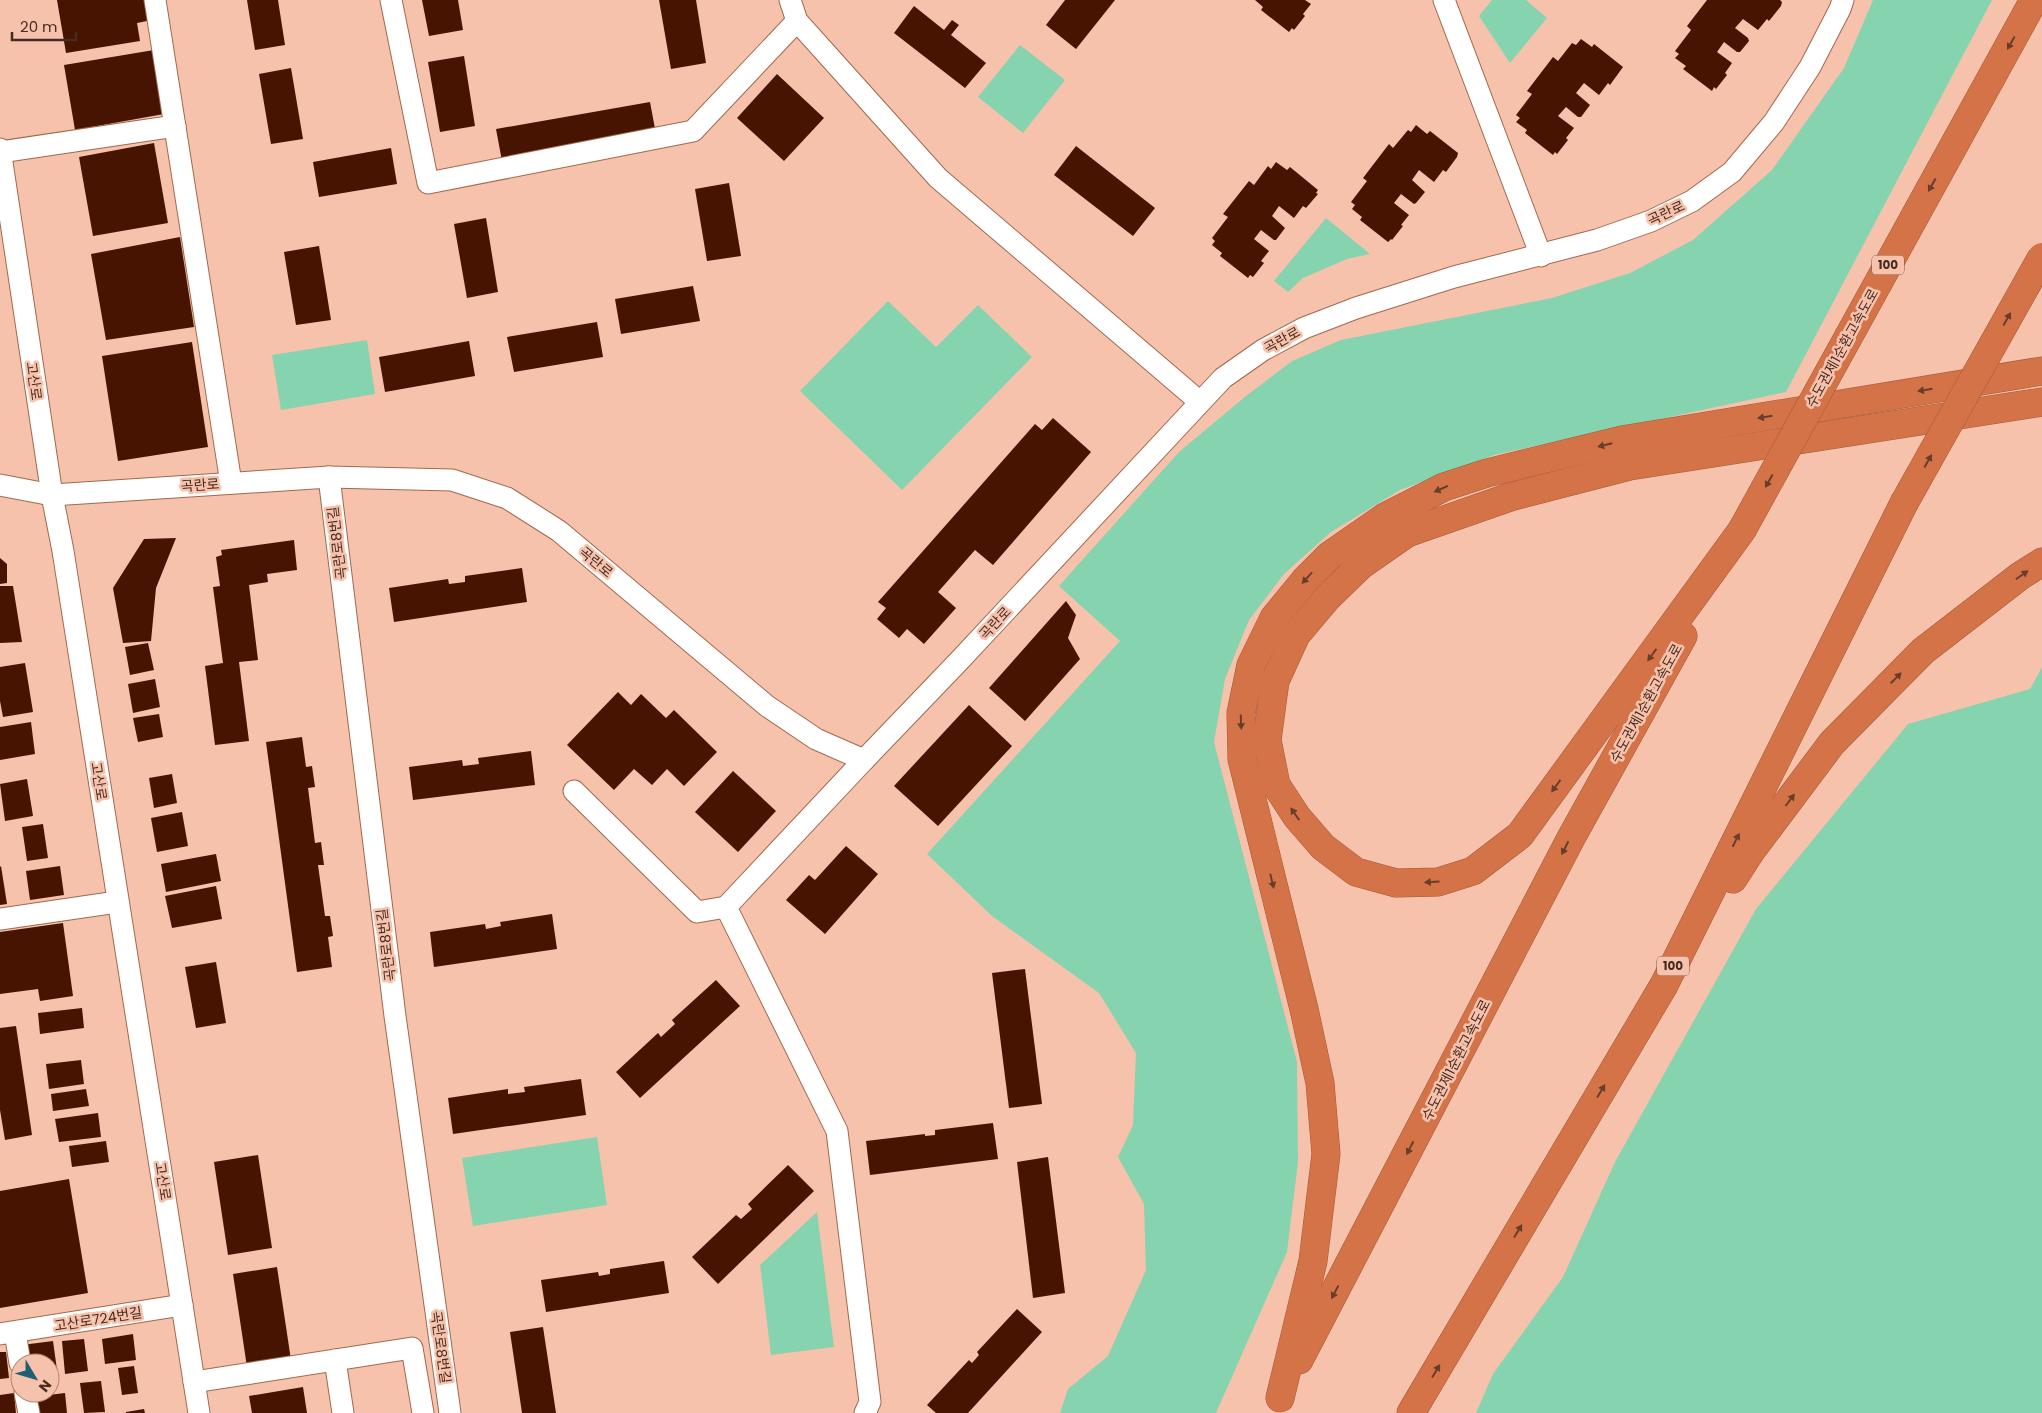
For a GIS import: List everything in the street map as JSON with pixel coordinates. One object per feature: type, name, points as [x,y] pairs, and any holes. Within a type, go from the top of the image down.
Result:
[{"type":"highway","name":"수도권제1순환고속도로","points":[[1277,1405],[1570,838],[2034,0]]},
{"type":"highway","name":"100","points":[[1411,1413],[1664,985],[1904,503],[2042,256]]},
{"type":"highway","points":[[1277,1405],[1313,1261],[1326,1154],[1320,1083],[1304,1009],[1242,760],[1240,713],[1251,666],[1274,618],[1306,579],[1329,556],[1386,517],[1444,487],[1487,473],[1622,440],[2042,370]]},
{"type":"highway","points":[[1742,530],[1520,835],[1473,870],[1438,882],[1396,883],[1356,872],[1323,847],[1297,817],[1276,785],[1268,740],[1275,681],[1296,635],[1328,597],[1361,565],[1408,533],[1510,497],[1630,466],[2042,402]]},
{"type":"highway","points":[[1664,985],[1751,851],[1832,743],[1923,651],[2020,576],[2042,562]]},
{"type":"street","points":[[155,0],[231,483]]},
{"type":"street","points":[[391,0],[428,183],[693,131],[796,21]]},
{"type":"street","points":[[790,0],[796,21],[938,178],[1200,402]]},
{"type":"street","points":[[1444,0],[1541,256]]},
{"type":"street","name":"곡란로","points":[[0,485],[52,496],[329,477],[452,480],[507,498],[559,531],[767,706],[816,739],[864,760],[1223,378],[1263,350],[1304,328],[1356,308],[1436,283],[1597,240],[1651,221],[1692,201],[1732,172],[1774,122],[1810,67],[1843,0]]},
{"type":"street","points":[[0,150],[175,126]]},
{"type":"street","name":"고산로","points":[[0,150],[52,496],[63,551],[199,1413]]},
{"type":"street","name":"곡란로8번길","points":[[329,477],[395,1016],[450,1413]]},
{"type":"street","points":[[574,791],[697,912],[726,907],[864,760]]},
{"type":"street","points":[[0,919],[117,902]]},
{"type":"street","points":[[726,907],[837,1131],[870,1402],[865,1413]]},
{"type":"street","name":"고산로724번길","points":[[16,1353],[7,1333],[182,1305]]},
{"type":"street","points":[[194,1382],[412,1348],[423,1413]]},
{"type":"street","points":[[335,1360],[343,1413]]},
{"type":"green space","points":[[1492,0],[1526,0],[1547,18],[1510,63],[1479,16]]},
{"type":"green space","points":[[1873,0],[1992,0],[1786,392],[1494,455],[1400,490],[1331,532],[1284,574],[1249,620],[1225,679],[1214,742],[1297,1062],[1298,1162],[1287,1252],[1216,1413],[1060,1413],[1068,1389],[1108,1356],[1146,1270],[1144,1204],[1118,1157],[1133,1125],[1136,1053],[1099,993],[992,916],[927,854],[1120,641],[1059,586],[1179,452],[1246,396],[1292,361],[1341,340],[1552,298],[1630,273],[1693,240],[1772,170],[1844,68]]},
{"type":"green space","points":[[1020,45],[1065,80],[1023,133],[978,97]]},
{"type":"green space","points":[[1326,218],[1370,254],[1347,259],[1303,278],[1288,292],[1274,281]]},
{"type":"green space","points":[[888,301],[936,347],[978,305],[1032,357],[902,490],[800,391]]},
{"type":"green space","points":[[367,340],[375,394],[281,410],[272,355]]},
{"type":"green space","points":[[2042,667],[2042,1413],[1476,1413],[1493,1374],[1563,1277],[1615,1162],[1756,909],[1908,724],[2030,689]]},
{"type":"green space","points":[[597,1137],[607,1205],[473,1226],[462,1158]]},
{"type":"green space","points":[[817,1212],[834,1347],[771,1355],[760,1265]]},
{"type":"building","points":[[57,0],[148,0],[152,20],[137,23],[140,41],[66,53]]},
{"type":"building","points":[[247,0],[278,0],[285,45],[255,50]]},
{"type":"building","points":[[422,0],[458,0],[463,30],[429,36]]},
{"type":"building","points":[[659,0],[696,0],[706,63],[671,69]]},
{"type":"building","points":[[1065,0],[1115,0],[1076,49],[1046,25]]},
{"type":"building","points":[[1255,0],[1305,0],[1311,4],[1303,14],[1305,16],[1294,30],[1292,28],[1289,32],[1261,10],[1263,7]]},
{"type":"building","points":[[1707,0],[1780,0],[1782,2],[1769,21],[1767,19],[1758,30],[1743,19],[1735,28],[1748,38],[1749,41],[1740,52],[1737,52],[1724,42],[1717,52],[1732,63],[1725,73],[1727,75],[1716,89],[1714,87],[1712,91],[1683,69],[1686,66],[1675,58],[1679,54],[1675,51],[1691,30],[1687,26]]},
{"type":"building","points":[[914,6],[944,30],[952,20],[959,25],[951,35],[986,63],[965,88],[894,33]]},
{"type":"building","points":[[1581,39],[1592,47],[1594,44],[1623,67],[1610,85],[1608,83],[1599,95],[1584,83],[1576,93],[1590,105],[1581,117],[1578,117],[1566,107],[1558,116],[1574,128],[1566,138],[1568,140],[1557,154],[1555,152],[1553,155],[1525,133],[1527,130],[1516,122],[1520,118],[1516,115],[1532,94],[1527,91],[1553,57],[1558,61],[1572,43],[1576,45]]},
{"type":"building","points":[[154,50],[164,114],[75,130],[64,65]]},
{"type":"building","points":[[464,56],[475,126],[440,132],[428,62]]},
{"type":"building","points":[[291,68],[303,139],[271,144],[259,74]]},
{"type":"building","points":[[777,74],[824,118],[784,161],[737,118]]},
{"type":"building","points":[[650,102],[656,134],[502,161],[496,129]]},
{"type":"building","points":[[1416,125],[1427,134],[1430,131],[1458,153],[1446,172],[1443,170],[1434,182],[1419,170],[1412,180],[1425,192],[1414,204],[1401,194],[1394,203],[1409,215],[1401,225],[1403,226],[1392,240],[1388,242],[1360,220],[1362,217],[1352,209],[1355,205],[1351,202],[1367,181],[1363,178],[1389,144],[1393,148],[1408,130],[1411,132]]},
{"type":"building","points":[[154,143],[168,223],[93,236],[79,157]]},
{"type":"building","points":[[1076,146],[1155,208],[1133,236],[1054,175]]},
{"type":"building","points":[[391,148],[397,184],[319,197],[313,162]]},
{"type":"building","points":[[1276,162],[1287,170],[1290,167],[1318,190],[1316,193],[1318,194],[1306,208],[1303,206],[1294,218],[1279,206],[1272,216],[1285,228],[1276,240],[1261,230],[1254,239],[1269,251],[1261,261],[1264,263],[1253,277],[1250,275],[1248,278],[1220,256],[1222,253],[1212,245],[1215,241],[1212,238],[1228,217],[1223,214],[1249,181],[1254,185],[1268,166],[1271,169]]},
{"type":"building","points":[[729,183],[741,256],[707,261],[695,189]]},
{"type":"building","points":[[486,218],[498,292],[467,298],[454,224]]},
{"type":"building","points":[[180,237],[194,327],[106,340],[91,254]]},
{"type":"building","points":[[319,246],[331,320],[296,325],[284,252]]},
{"type":"building","points":[[693,286],[700,321],[621,334],[615,299]]},
{"type":"building","points":[[597,322],[603,357],[514,372],[507,337]]},
{"type":"building","points":[[469,341],[475,376],[385,392],[379,357]]},
{"type":"building","points":[[192,342],[208,447],[118,461],[102,356]]},
{"type":"building","points":[[1053,418],[1091,452],[993,565],[975,550],[938,592],[956,608],[924,644],[907,629],[899,638],[877,619],[886,608],[878,602],[1035,424],[1042,430]]},
{"type":"building","points":[[176,538],[156,588],[151,641],[123,643],[113,588],[144,539]]},
{"type":"building","points":[[294,540],[297,570],[267,574],[268,582],[249,585],[258,660],[239,662],[249,741],[215,745],[205,666],[223,663],[213,587],[220,586],[216,557],[222,555],[221,550]]},
{"type":"building","points":[[0,558],[7,564],[7,583],[0,584]]},
{"type":"building","points":[[522,568],[527,602],[394,622],[389,588],[448,579],[449,584],[465,582],[465,576]]},
{"type":"building","points":[[0,586],[13,586],[22,642],[0,643]]},
{"type":"building","points":[[1066,601],[1076,615],[1068,638],[1080,659],[1025,721],[989,688]]},
{"type":"building","points":[[148,643],[154,670],[130,675],[125,647]]},
{"type":"building","points":[[25,663],[33,712],[3,717],[0,701],[0,667]]},
{"type":"building","points":[[155,679],[160,707],[133,713],[128,684]]},
{"type":"building","points":[[618,692],[631,705],[641,694],[666,718],[674,710],[717,752],[684,786],[667,769],[652,785],[634,769],[614,790],[567,745]]},
{"type":"building","points":[[969,705],[1012,746],[938,826],[894,786]]},
{"type":"building","points":[[159,714],[163,737],[138,742],[133,718]]},
{"type":"building","points":[[31,722],[35,754],[0,760],[0,727]]},
{"type":"building","points":[[302,737],[306,767],[312,766],[315,787],[308,788],[315,843],[321,842],[324,865],[318,865],[325,916],[330,916],[333,936],[328,937],[332,967],[297,972],[266,742]]},
{"type":"building","points":[[531,751],[535,785],[413,800],[409,767],[462,760],[463,766],[479,764],[478,758]]},
{"type":"building","points":[[733,771],[776,811],[738,852],[695,812]]},
{"type":"building","points":[[172,774],[177,803],[154,808],[149,778]]},
{"type":"building","points":[[27,779],[33,816],[5,821],[0,784]]},
{"type":"building","points":[[182,812],[188,846],[157,852],[151,818]]},
{"type":"building","points":[[43,824],[48,858],[27,861],[22,827]]},
{"type":"building","points":[[846,846],[878,874],[825,934],[786,900],[809,875],[815,880]]},
{"type":"building","points":[[216,854],[221,881],[166,892],[161,864]]},
{"type":"building","points":[[60,866],[64,895],[30,900],[26,871]]},
{"type":"building","points":[[0,867],[7,904],[0,905]]},
{"type":"building","points":[[216,886],[222,919],[172,928],[165,896]]},
{"type":"building","points":[[552,914],[557,949],[434,967],[430,932],[485,924],[486,929],[501,926],[500,922]]},
{"type":"building","points":[[63,923],[73,996],[40,1001],[38,989],[0,994],[0,932]]},
{"type":"building","points":[[216,962],[226,1023],[196,1028],[185,967]]},
{"type":"building","points":[[1025,969],[1042,1104],[1009,1108],[992,973]]},
{"type":"building","points":[[716,980],[740,1006],[640,1098],[616,1072],[658,1033],[661,1037],[675,1024],[672,1020]]},
{"type":"building","points":[[82,1008],[84,1028],[40,1034],[38,1013]]},
{"type":"building","points":[[16,1026],[32,1135],[5,1140],[0,1110],[0,1028]]},
{"type":"building","points":[[81,1060],[84,1084],[49,1089],[46,1064]]},
{"type":"building","points":[[581,1079],[586,1115],[453,1134],[448,1098],[508,1089],[508,1094],[525,1092],[524,1087]]},
{"type":"building","points":[[86,1089],[89,1106],[53,1111],[51,1094]]},
{"type":"building","points":[[98,1113],[101,1137],[59,1142],[55,1119]]},
{"type":"building","points":[[993,1123],[998,1159],[870,1175],[866,1141],[925,1134],[925,1136],[935,1135],[935,1130]]},
{"type":"building","points":[[106,1141],[109,1162],[72,1167],[69,1146]]},
{"type":"building","points":[[258,1155],[272,1248],[228,1255],[214,1162]]},
{"type":"building","points":[[1048,1157],[1065,1293],[1033,1298],[1017,1162]]},
{"type":"building","points":[[788,1165],[814,1191],[718,1284],[692,1257],[736,1215],[741,1219],[752,1209],[748,1204]]},
{"type":"building","points":[[69,1179],[88,1293],[0,1308],[0,1191]]},
{"type":"building","points":[[664,1261],[669,1293],[546,1312],[541,1280],[598,1272],[599,1276],[610,1274],[610,1269]]},
{"type":"building","points":[[277,1267],[291,1360],[247,1367],[233,1274]]},
{"type":"building","points":[[1017,1309],[1042,1332],[968,1413],[936,1413],[927,1405],[969,1360],[972,1363],[979,1355],[977,1352]]},
{"type":"building","points":[[543,1327],[556,1413],[522,1413],[510,1332]]},
{"type":"building","points":[[133,1334],[136,1360],[105,1364],[102,1339]]},
{"type":"building","points":[[84,1339],[88,1371],[65,1374],[62,1341]]},
{"type":"building","points":[[53,1341],[55,1353],[23,1353],[22,1345]]},
{"type":"building","points":[[0,1352],[6,1352],[9,1378],[0,1379]]},
{"type":"building","points":[[134,1366],[138,1393],[122,1395],[118,1368]]},
{"type":"building","points":[[101,1381],[105,1412],[84,1413],[80,1383]]},
{"type":"building","points":[[303,1387],[307,1413],[252,1413],[249,1396]]},
{"type":"building","points":[[65,1393],[67,1413],[34,1413],[33,1403],[60,1403],[60,1394]]},
{"type":"building","points":[[10,1394],[10,1403],[15,1403],[16,1413],[0,1413],[0,1395]]},
{"type":"building","points":[[144,1409],[145,1413],[126,1413],[126,1412]]}]
